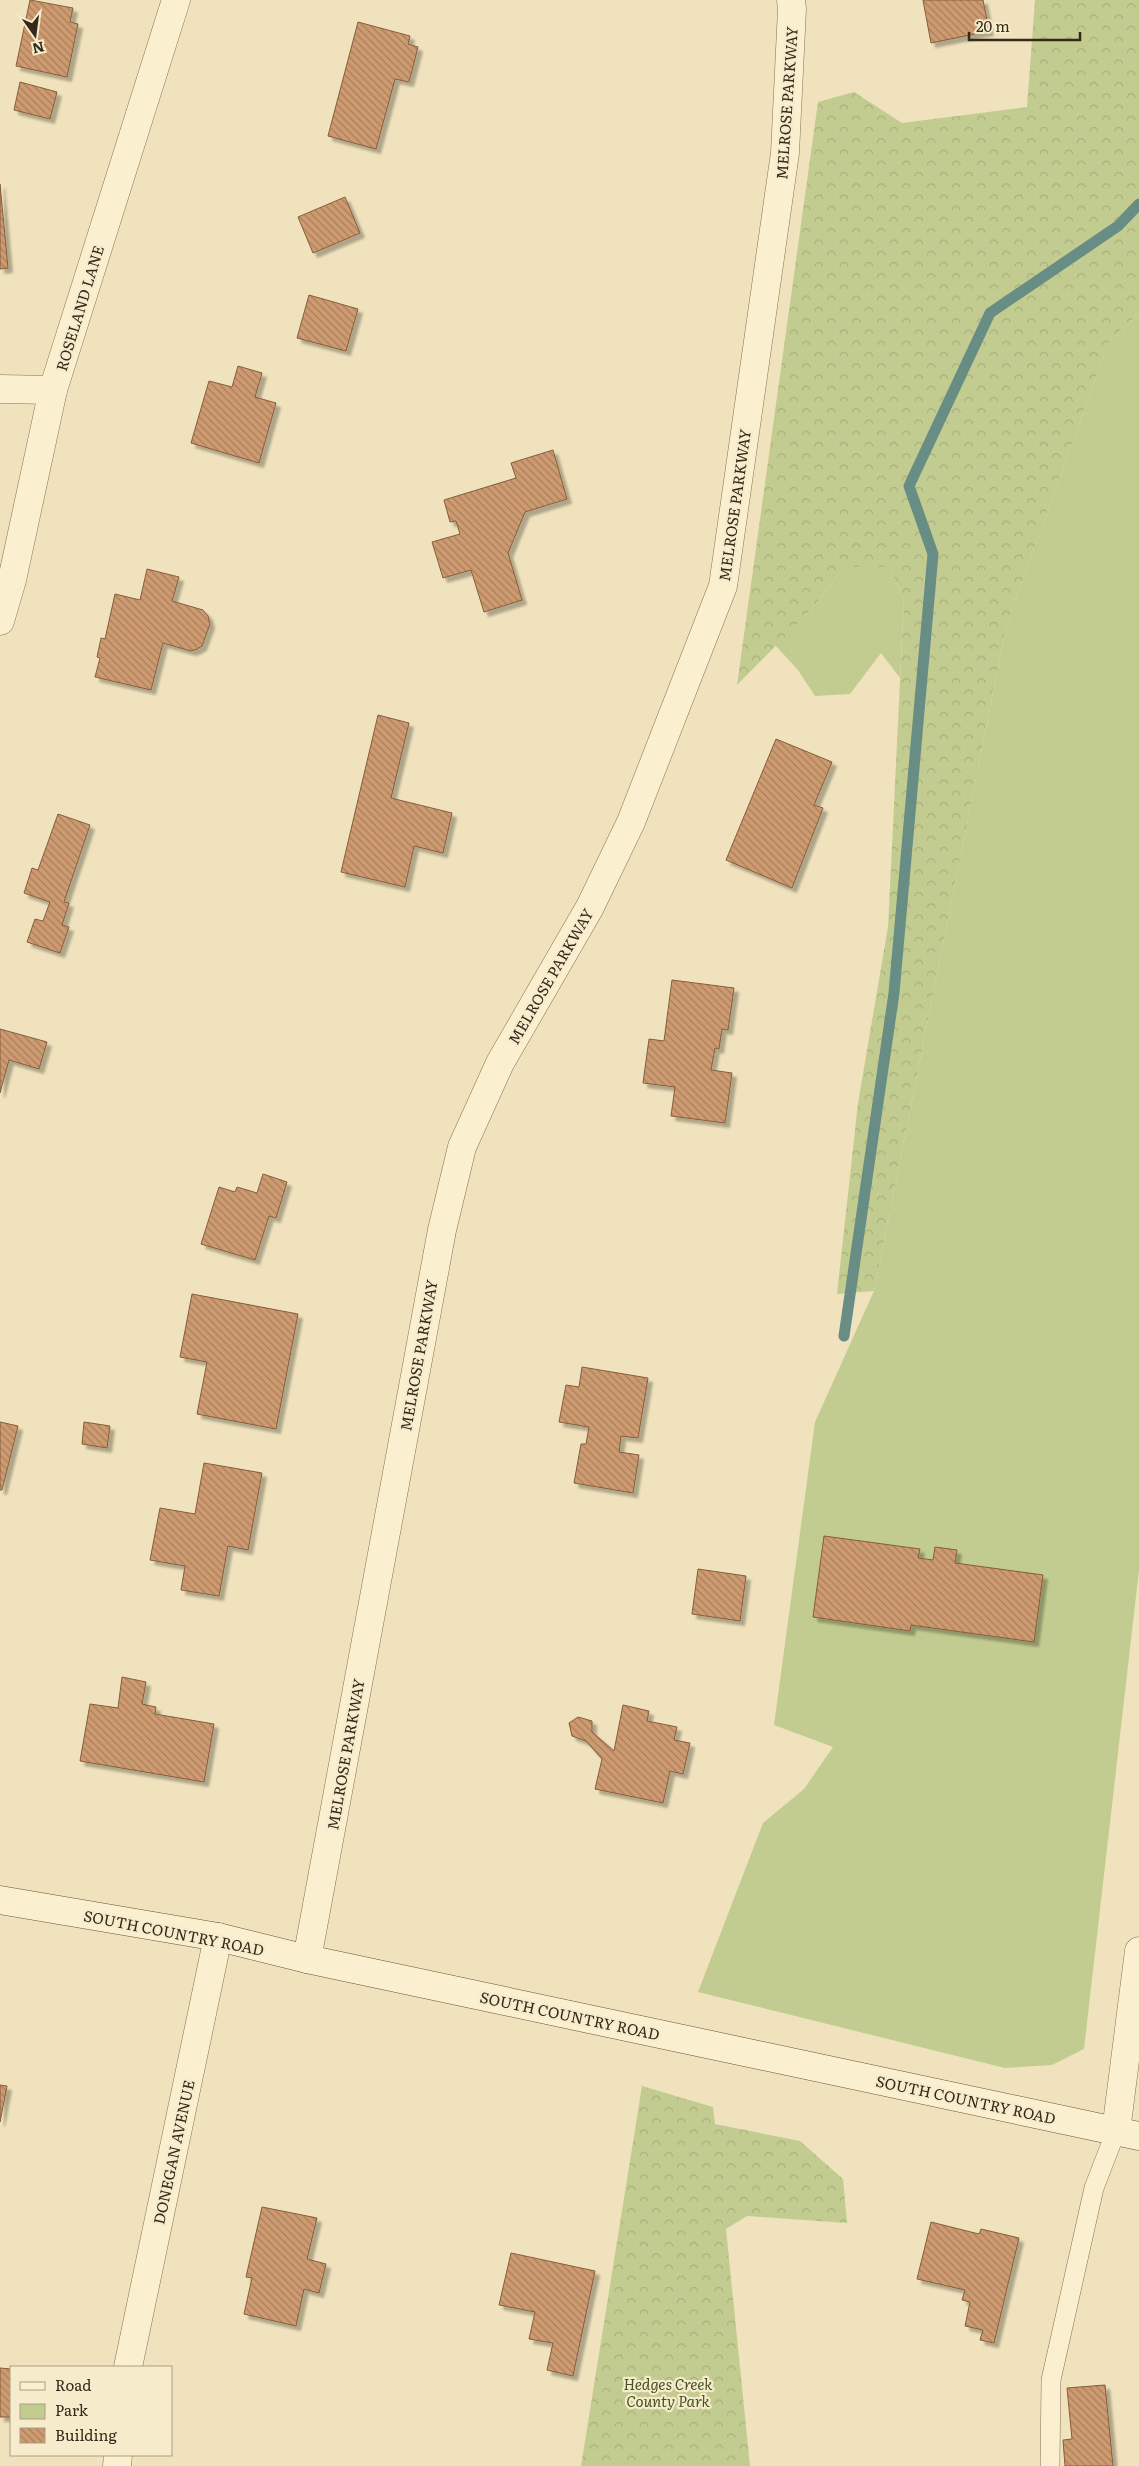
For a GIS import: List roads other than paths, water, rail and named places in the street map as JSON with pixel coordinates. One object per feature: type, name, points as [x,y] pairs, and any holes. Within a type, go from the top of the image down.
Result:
[{"type":"street","name":"ROSELAND LANE","points":[[0,621],[12,580],[53,390],[176,0]]},
{"type":"street","name":"MELROSE PARKWAY","points":[[307,1959],[440,1240],[462,1148],[500,1063],[590,907],[631,822],[723,586],[785,153],[791,0]]},
{"type":"street","points":[[0,390],[53,390]]},
{"type":"street","name":"SOUTH COUNTRY ROAD","points":[[0,1900],[218,1937],[307,1959],[1128,2134]]},
{"type":"street","name":"DONEGAN AVENUE","points":[[128,2366],[218,1937]]},
{"type":"street","points":[[1128,2134],[1139,1951]]},
{"type":"lane","points":[[1050,2466],[1051,2380],[1094,2188],[1128,2134]]},
{"type":"waterway","points":[[844,1336],[894,993],[933,554],[909,486],[990,313],[1118,226],[1139,204]]},
{"type":"park label","name":"Hedges Creek County Park","points":[[668,2392]]}]
